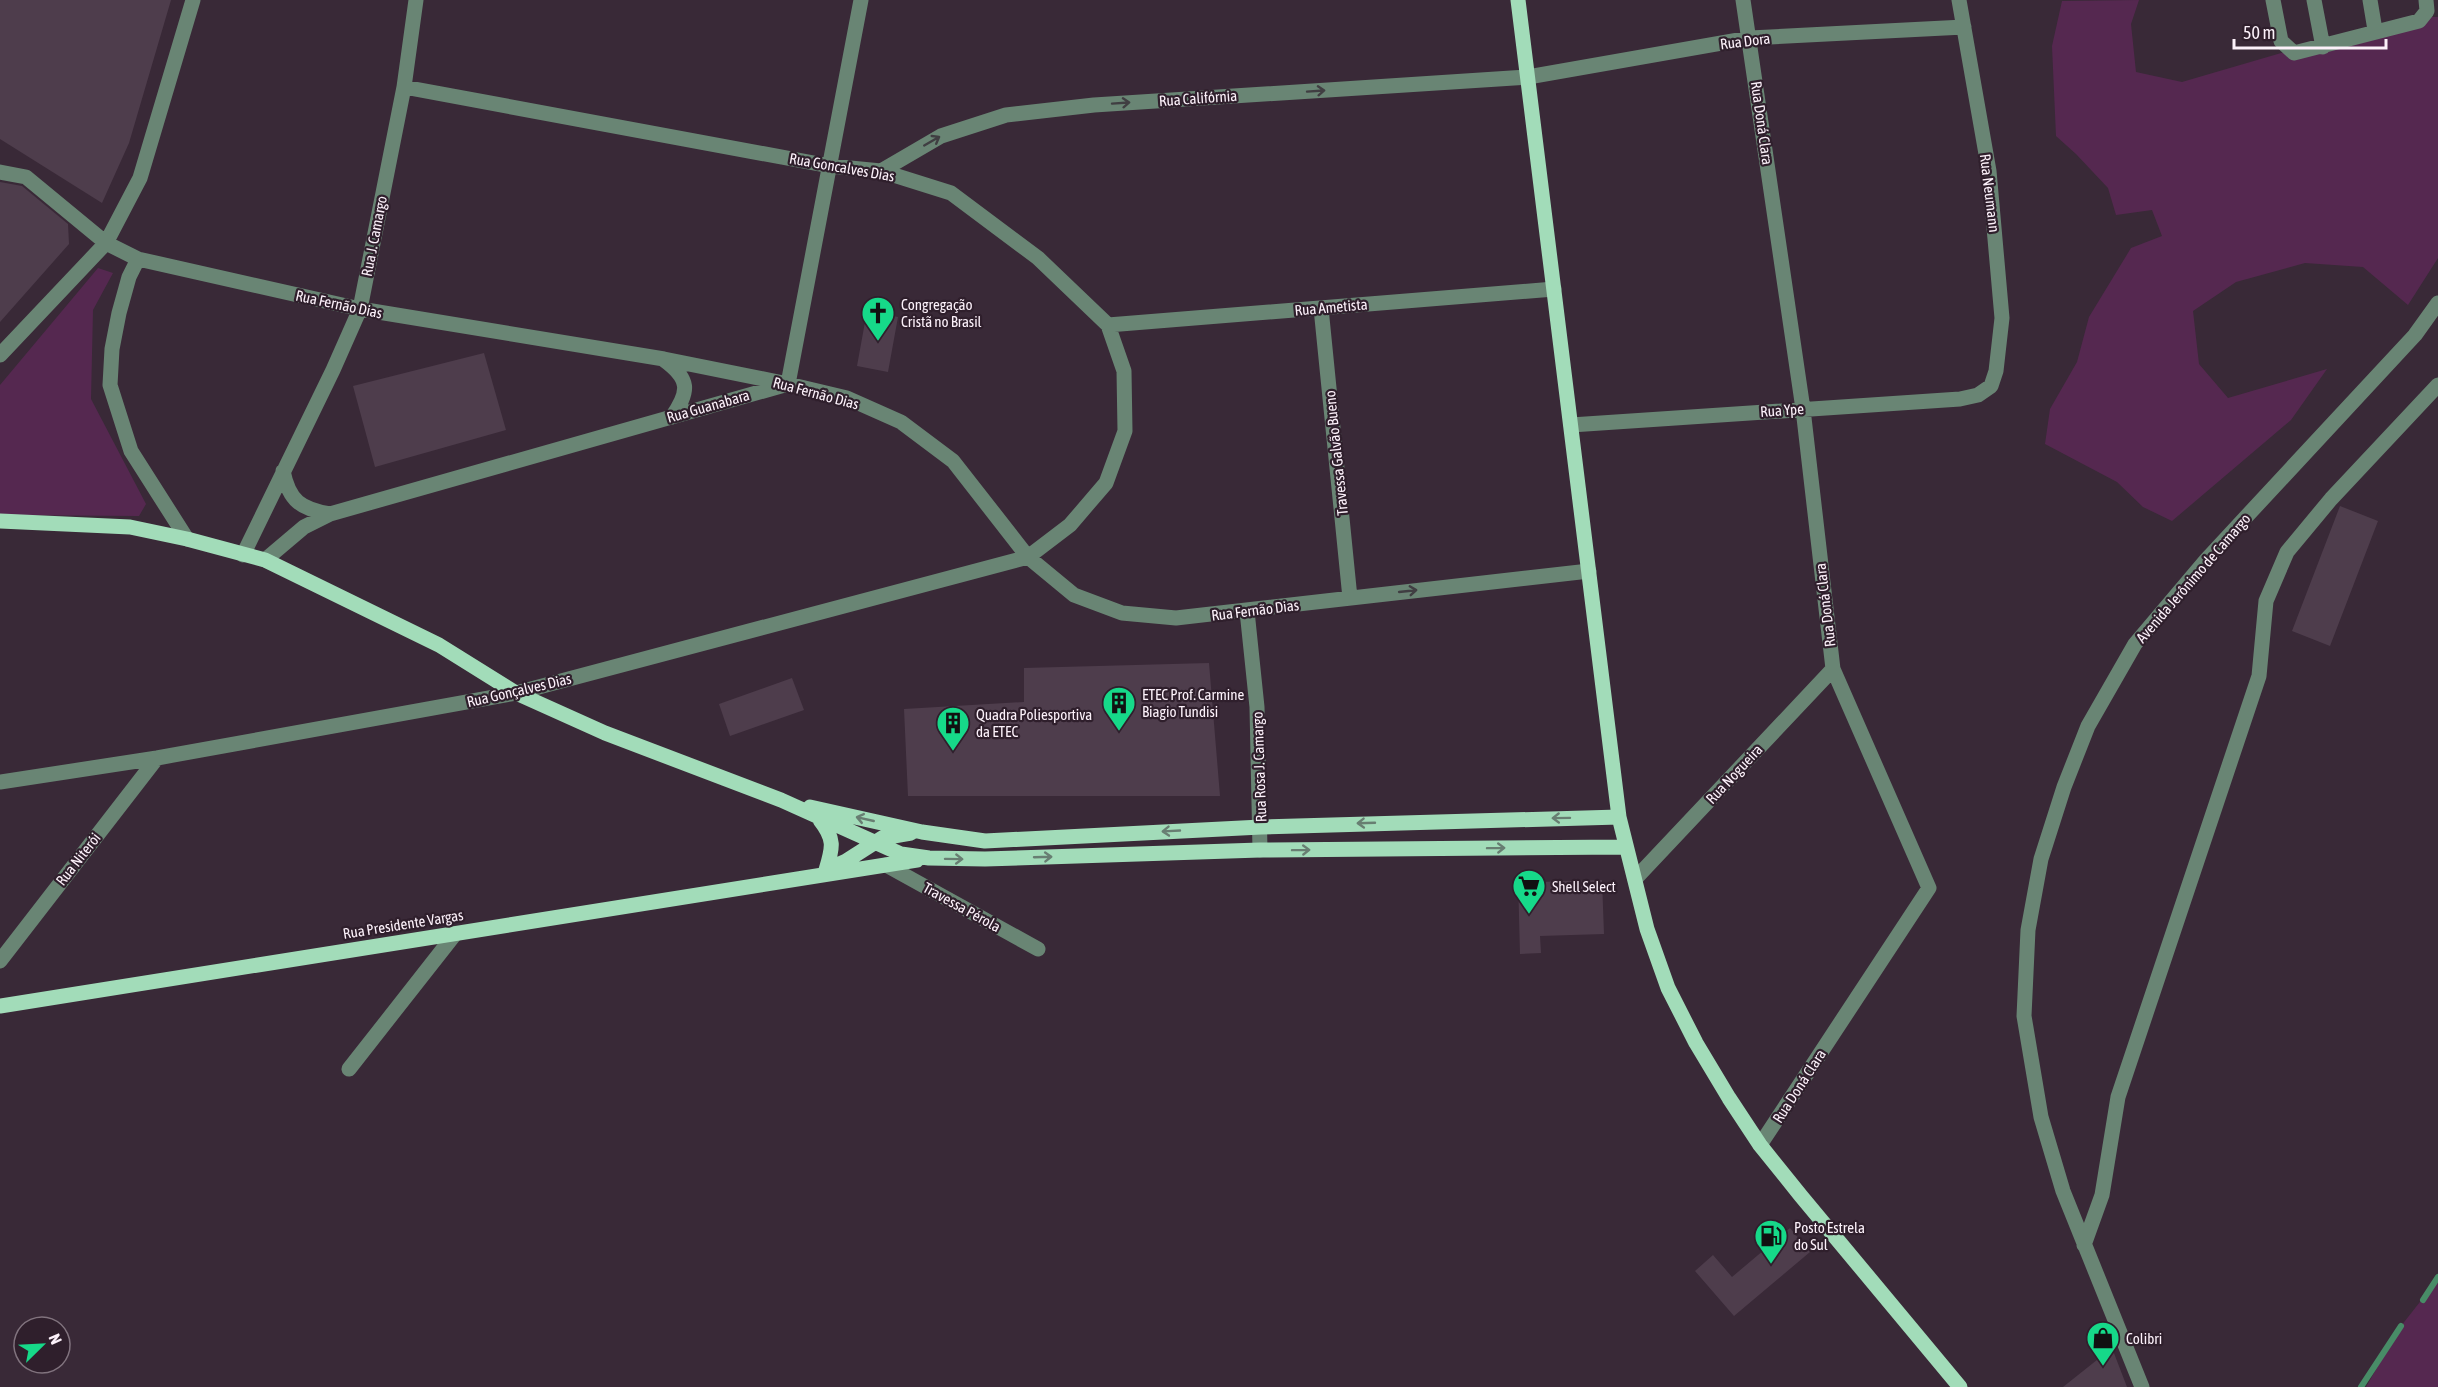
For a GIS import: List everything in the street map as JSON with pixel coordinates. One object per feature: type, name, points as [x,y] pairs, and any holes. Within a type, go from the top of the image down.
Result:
[{"type":"main road","points":[[1518,0],[1619,817],[1647,929],[1668,988],[1696,1043],[1761,1145],[1960,1387]]},
{"type":"main road","points":[[0,521],[130,527],[187,539],[265,560],[439,645],[516,693],[605,734],[781,800],[901,854],[929,858],[985,859],[1260,850],[1626,847]]},
{"type":"main road","points":[[781,800],[922,832],[985,841],[1261,827],[1619,817]]},
{"type":"main road","points":[[818,817],[829,831],[833,848],[826,870]]},
{"type":"main road","points":[[811,878],[846,861],[875,843],[892,836],[922,832]]},
{"type":"main road","name":"Rua Presidente Vargas","points":[[0,1006],[929,858]]},
{"type":"street","points":[[0,355],[106,243],[140,177],[193,0]]},
{"type":"street","name":"Rua J. Camargo","points":[[243,555],[333,370],[360,309],[404,87],[416,0]]},
{"type":"street","points":[[788,384],[861,0]]},
{"type":"street","name":"Rua Doná Clara","points":[[1743,0],[1803,409],[1833,669],[1929,888],[1761,1145]]},
{"type":"street","name":"Rua Neumann","points":[[1959,0],[1989,171],[1998,254],[2002,318],[1996,371],[1990,386]]},
{"type":"street","points":[[2273,0],[2281,41],[2295,53],[2323,47],[2375,30],[2419,21],[2427,11],[2426,0]]},
{"type":"street","points":[[2314,0],[2323,47]]},
{"type":"street","points":[[2370,0],[2375,30]]},
{"type":"street","name":"Rua Dora","points":[[1527,78],[1750,38],[1964,27]]},
{"type":"street","name":"Rua Califórnia","points":[[881,171],[941,136],[1006,115],[1094,105],[1527,78]]},
{"type":"street","name":"Rua Goncalves Dias","points":[[404,87],[830,166],[881,171],[951,194],[1038,258],[1108,326],[1124,371],[1125,431],[1106,483],[1070,525],[1028,557]]},
{"type":"street","name":"Rua Fernão Dias","points":[[0,172],[26,177],[106,243],[138,259],[360,309],[664,359],[847,398],[901,422],[953,461],[1028,557],[1074,595],[1122,613],[1176,618],[1589,571]]},
{"type":"street","points":[[138,259],[129,277],[119,313],[112,349],[110,384],[130,451],[187,539]]},
{"type":"street","name":"Rua Ametista","points":[[1108,326],[1554,289]]},
{"type":"street","name":"Avenida Jerônimo de Camargo","points":[[2142,1387],[2063,1191],[2041,1117],[2024,1016],[2028,930],[2041,859],[2064,787],[2088,726],[2135,644],[2206,560],[2415,335],[2438,303]]},
{"type":"street","name":"Travessa Galvão Bueno","points":[[1321,308],[1350,598]]},
{"type":"street","points":[[664,359],[677,370],[685,384],[683,400],[672,417]]},
{"type":"street","name":"Rua Guanabara","points":[[265,560],[304,527],[330,514],[788,384]]},
{"type":"street","points":[[2084,1245],[2102,1195],[2118,1097],[2259,676],[2265,601],[2287,552],[2331,499],[2438,385]]},
{"type":"street","name":"Rua Ype","points":[[1571,425],[1960,399],[1978,395],[1990,386]]},
{"type":"street","points":[[283,471],[287,489],[298,502],[311,510],[330,514]]},
{"type":"street","name":"Rua Gonçalves Dias","points":[[0,782],[157,758],[516,693],[1028,557]]},
{"type":"street","name":"Rua Rosa J. Camargo","points":[[1247,611],[1257,707],[1260,850]]},
{"type":"street","name":"Rua Nogueira","points":[[1635,879],[1833,669]]},
{"type":"street","name":"Rua Niterói","points":[[0,961],[157,758]]},
{"type":"street","name":"Travessa Pérola","points":[[886,865],[1038,950]]},
{"type":"street","points":[[349,1069],[455,934]]},
{"type":"shaded area","points":[[2139,0],[2131,24],[2136,72],[2182,82],[2405,17],[2438,17],[2438,258],[2408,305],[2363,267],[2305,263],[2236,282],[2193,311],[2199,364],[2228,398],[2327,369],[2291,420],[2172,521],[2143,507],[2117,482],[2045,444],[2050,409],[2077,362],[2089,317],[2131,248],[2162,236],[2152,210],[2116,215],[2108,188],[2056,136],[2052,46],[2062,1]]},
{"type":"shaded area","points":[[98,268],[113,273],[93,310],[91,399],[146,504],[139,516],[0,515],[0,385]]},
{"type":"shaded area","points":[[2438,1279],[2438,1387],[2366,1387],[2401,1326]]},
{"type":"building","points":[[0,0],[171,0],[129,143],[102,203],[0,139]]},
{"type":"building","points":[[0,182],[22,186],[68,224],[69,244],[0,322]]},
{"type":"building","name":"Congregação Cristã no Brasil","points":[[867,311],[898,317],[888,372],[857,366]]},
{"type":"building","points":[[484,353],[506,430],[375,467],[353,386]]},
{"type":"building","points":[[2340,506],[2378,521],[2330,646],[2292,631]]},
{"type":"building","name":"ETEC Prof. Carmine Biagio Tundisi","points":[[1209,663],[1220,796],[908,796],[904,709],[1024,702],[1024,668]]},
{"type":"building","points":[[792,678],[804,710],[730,736],[719,704]]},
{"type":"building","points":[[1518,877],[1539,877],[1539,882],[1602,880],[1604,934],[1540,936],[1541,953],[1520,954]]},
{"type":"building","name":"Posto Estrela do Sul","points":[[1790,1228],[1810,1252],[1734,1316],[1695,1271],[1713,1255],[1732,1277]]},
{"type":"building","name":"Colibri","points":[[2112,1348],[2127,1387],[2063,1387]]},
{"type":"waterway","points":[[2423,1300],[2438,1277]]},
{"type":"waterway","points":[[2361,1387],[2401,1326]]},
{"type":"place","name":"Congregação Cristã no Brasil","points":[[878,342]]},
{"type":"place","name":"ETEC Prof. Carmine Biagio Tundisi","points":[[1119,732]]},
{"type":"place","name":"Quadra Poliesportiva da ETEC","points":[[953,752]]},
{"type":"place","name":"Shell Select","points":[[1529,915]]},
{"type":"place","name":"Posto Estrela do Sul","points":[[1771,1265]]},
{"type":"place","name":"Colibri","points":[[2103,1367]]}]
